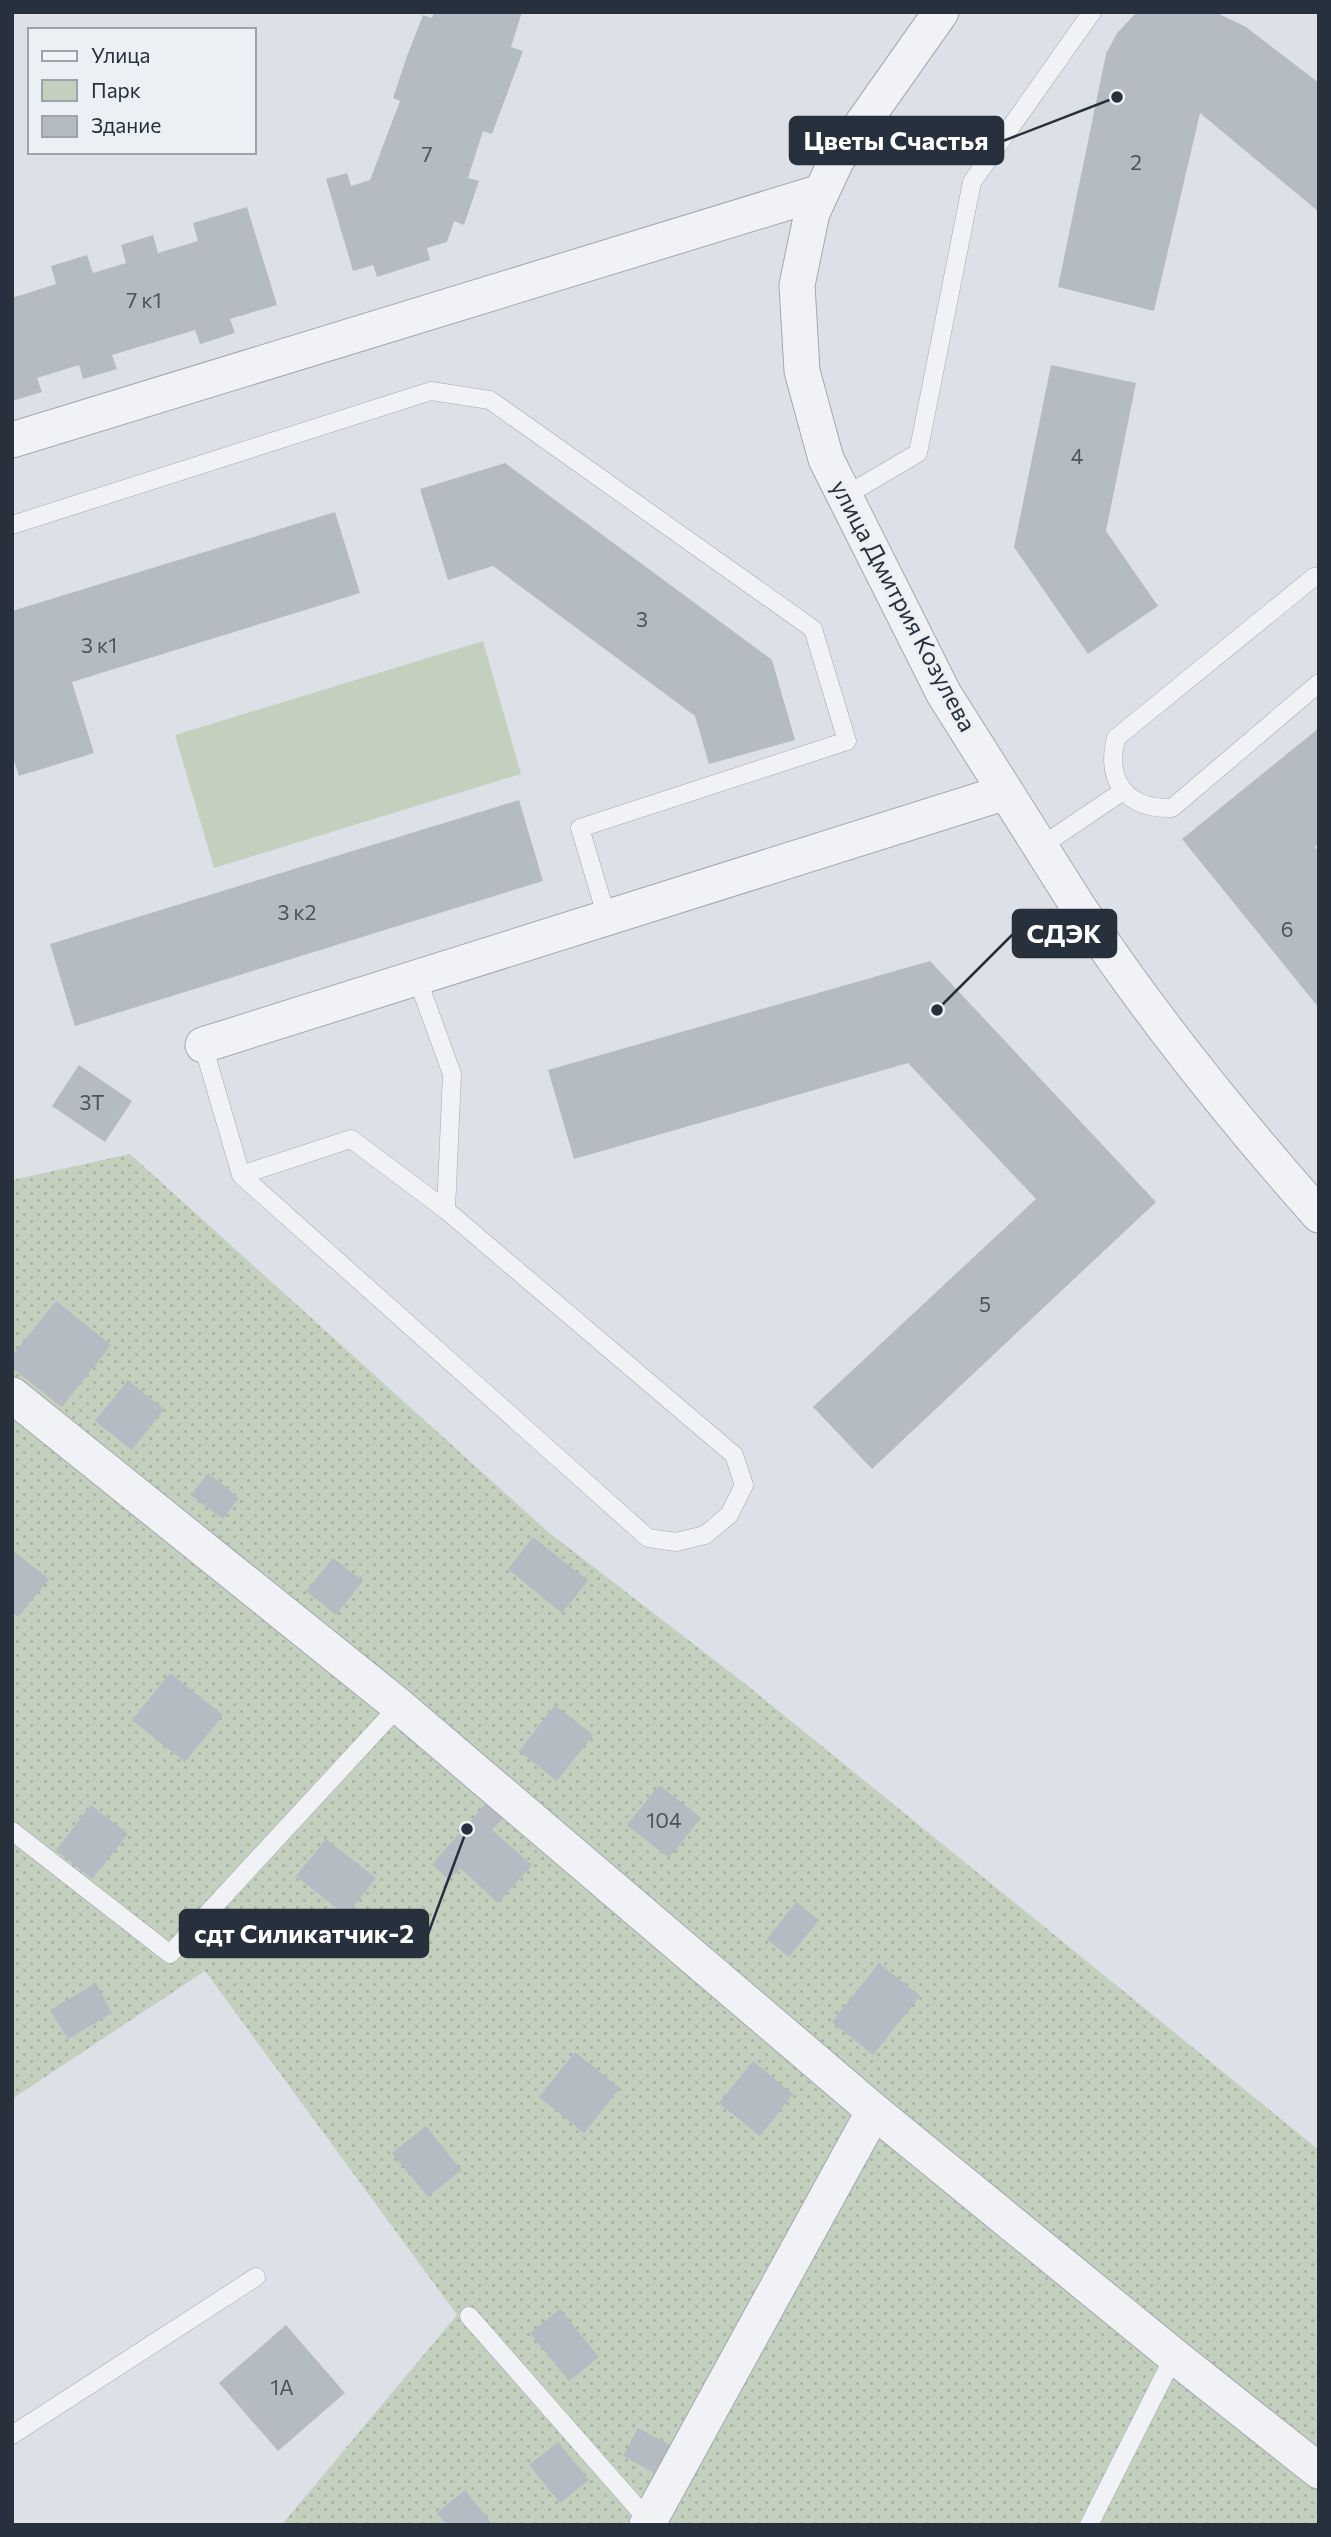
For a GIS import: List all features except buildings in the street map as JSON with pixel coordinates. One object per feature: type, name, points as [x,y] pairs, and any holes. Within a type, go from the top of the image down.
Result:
[{"type":"street","name":"улица Дмитрия Козулева","points":[[941,12],[836,160],[812,213],[797,285],[802,370],[826,459],[944,694],[1040,847],[1102,942],[1236,1120],[1319,1215]]},
{"type":"street","points":[[12,440],[821,192]]},
{"type":"street","points":[[203,1045],[1006,792]]},
{"type":"street","points":[[12,1395],[399,1706],[874,2111],[1319,2471]]},
{"type":"street","points":[[648,2522],[874,2111]]},
{"type":"lane","points":[[845,496],[918,453],[972,182],[1092,12]]},
{"type":"lane","points":[[12,525],[431,391],[490,400],[813,629],[847,741],[580,828],[607,918]]},
{"type":"lane","points":[[1319,576],[1314,577],[1116,738],[1111,756],[1114,773],[1123,791],[1136,802],[1153,808],[1172,808],[1319,683]]},
{"type":"lane","points":[[1040,847],[1123,791]]},
{"type":"lane","points":[[417,978],[452,1074],[446,1210]]},
{"type":"lane","points":[[203,1045],[241,1175],[649,1538],[676,1542],[705,1535],[730,1515],[744,1485],[734,1455],[446,1210],[351,1139],[241,1175]]},
{"type":"lane","points":[[12,1831],[170,1954],[399,1706]]},
{"type":"lane","points":[[12,2435],[256,2277]]},
{"type":"lane","points":[[469,2316],[648,2522]]},
{"type":"lane","points":[[1089,2525],[1174,2356]]},
{"type":"green space","points":[[483,641],[521,774],[214,868],[175,735]]},
{"type":"green space","points":[[130,1154],[547,1531],[748,1686],[1319,2150],[1319,2525],[286,2525],[284,2522],[457,2315],[205,1971],[12,2099],[12,1180]]},
{"type":"place","name":"Цветы Счастья","points":[[1117,97]]},
{"type":"place","name":"СДЭК","points":[[937,1010]]},
{"type":"place","name":"сдт Силикатчик-2","points":[[467,1829]]}]
